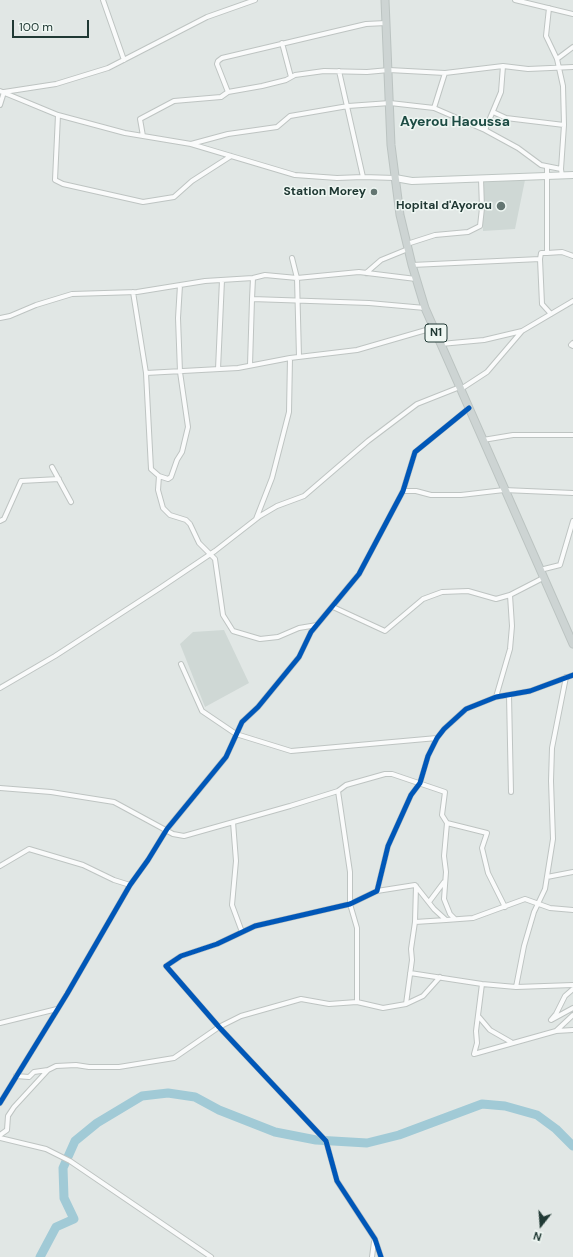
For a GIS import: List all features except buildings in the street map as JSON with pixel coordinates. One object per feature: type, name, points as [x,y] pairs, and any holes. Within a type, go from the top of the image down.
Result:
[{"type":"main road","name":"N1","points":[[385,0],[395,178],[407,246],[416,279],[425,308],[573,644]]},
{"type":"street","points":[[104,0],[124,60]]},
{"type":"street","points":[[2,91],[56,84],[108,68],[207,17],[255,0]]},
{"type":"street","points":[[515,0],[535,2],[549,8],[573,14]]},
{"type":"street","points":[[549,8],[546,36],[557,59],[563,86],[564,125],[561,170],[562,176]]},
{"type":"street","points":[[228,92],[219,72],[218,61],[222,58],[366,24],[386,23]]},
{"type":"street","points":[[282,43],[291,77]]},
{"type":"street","points":[[557,59],[573,47]]},
{"type":"street","points":[[143,136],[140,119],[174,101],[221,97],[228,92],[262,86],[295,75],[324,71],[367,72],[389,70],[445,73],[502,66],[528,69],[559,67],[573,68]]},
{"type":"street","points":[[485,130],[500,92],[502,66]]},
{"type":"street","points":[[339,71],[363,177]]},
{"type":"street","points":[[434,108],[445,73]]},
{"type":"street","points":[[0,105],[2,91]]},
{"type":"street","points":[[2,91],[58,115],[125,133],[191,144],[295,174],[337,178],[395,178],[412,181],[573,175]]},
{"type":"street","points":[[191,144],[228,134],[277,127],[290,116],[348,106],[390,103],[434,108],[485,130],[518,148],[541,165],[561,170]]},
{"type":"street","points":[[493,112],[506,118],[524,118],[542,123],[564,125]]},
{"type":"street","points":[[58,115],[55,180],[63,184],[143,202],[174,197],[192,181],[231,156]]},
{"type":"street","points":[[547,167],[545,177],[547,252]]},
{"type":"street","points":[[366,273],[381,260],[407,246],[435,236],[468,232],[480,226],[482,208],[481,179]]},
{"type":"street","points":[[551,314],[542,304],[541,253],[562,252],[573,256]]},
{"type":"street","points":[[292,258],[297,278],[296,300],[299,357]]},
{"type":"street","points":[[412,265],[540,259]]},
{"type":"street","points":[[0,318],[10,316],[36,305],[72,294],[133,292],[205,281],[254,278],[265,275],[297,278],[366,273],[416,279]]},
{"type":"street","points":[[250,365],[254,278]]},
{"type":"street","points":[[218,369],[222,280]]},
{"type":"street","points":[[133,292],[146,373],[151,469],[159,476],[168,479],[171,477],[177,460],[182,452],[183,442],[188,426],[180,372],[178,318],[180,285]]},
{"type":"street","points":[[252,299],[399,305],[425,308]]},
{"type":"street","points":[[441,344],[484,340],[522,331],[573,302]]},
{"type":"street","points":[[146,373],[218,369],[357,350],[434,328]]},
{"type":"street","points":[[0,688],[55,656],[210,554],[256,519],[277,506],[304,496],[368,441],[417,404],[460,388],[487,372],[522,331]]},
{"type":"street","points":[[256,519],[272,478],[289,412],[290,358]]},
{"type":"street","points":[[0,1102],[57,1010],[130,885],[167,830],[226,757],[242,722],[258,706],[299,657],[311,632],[359,574],[403,491],[415,452],[469,408]]},
{"type":"street","points":[[483,440],[513,435],[573,435]]},
{"type":"street","points":[[52,467],[71,502]]},
{"type":"street","points":[[159,476],[158,490],[163,508],[170,516],[186,520],[190,524],[199,543],[214,559],[223,614],[233,631],[260,640],[278,637],[299,628],[317,625]]},
{"type":"street","points":[[0,521],[4,519],[21,481],[59,479]]},
{"type":"street","points":[[403,491],[416,491],[431,495],[461,495],[504,490],[573,493]]},
{"type":"street","points":[[333,606],[385,631],[423,599],[442,592],[468,591],[496,599],[510,595],[542,574],[560,565],[573,521]]},
{"type":"street","points":[[496,698],[510,649],[512,626],[510,595]]},
{"type":"street","points":[[181,664],[202,711],[236,734],[291,751],[437,738]]},
{"type":"street","points":[[377,891],[388,846],[411,795],[420,783],[428,756],[437,738],[466,710],[496,698],[530,690],[573,675]]},
{"type":"street","points":[[516,986],[524,946],[538,903],[545,889],[547,877],[553,839],[551,781],[552,748],[566,677]]},
{"type":"street","points":[[509,695],[511,792]]},
{"type":"street","points":[[0,788],[51,792],[114,802],[173,834],[184,836],[338,791],[346,785],[389,774],[445,792],[442,815],[447,823],[444,856],[444,899],[450,914],[455,920]]},
{"type":"street","points":[[338,791],[350,872],[350,904],[357,928],[357,1002]]},
{"type":"street","points":[[233,822],[236,861],[232,905],[242,932]]},
{"type":"street","points":[[447,823],[487,833],[482,848],[486,867],[505,907]]},
{"type":"street","points":[[0,866],[29,848],[83,866],[114,880],[130,885]]},
{"type":"street","points":[[547,877],[573,872]]},
{"type":"street","points":[[429,902],[445,880]]},
{"type":"street","points":[[381,1257],[374,1239],[337,1181],[326,1141],[219,1027],[166,966],[181,956],[217,944],[255,926],[350,904],[377,891],[416,886]]},
{"type":"street","points":[[416,886],[446,920]]},
{"type":"street","points":[[406,1004],[415,922],[416,886]]},
{"type":"street","points":[[415,922],[473,918],[525,899],[550,908],[573,910]]},
{"type":"street","points":[[410,973],[482,984],[516,986],[573,985]]},
{"type":"street","points":[[16,1076],[29,1077],[34,1072],[50,1069],[56,1066],[76,1065],[119,1067],[174,1058],[219,1027],[240,1016],[301,999],[329,1004],[357,1002],[383,1008],[406,1004],[423,996],[440,977]]},
{"type":"street","points":[[482,984],[476,1032],[477,1043],[474,1054],[511,1042],[556,1031],[573,1030]]},
{"type":"street","points":[[573,989],[565,996],[556,1014],[550,1020],[573,1008]]},
{"type":"street","points":[[0,1023],[57,1010]]},
{"type":"street","points":[[556,1031],[573,1015]]},
{"type":"street","points":[[478,1017],[490,1030],[511,1042]]},
{"type":"street","points":[[0,1135],[7,1130],[8,1116],[14,1107],[50,1069]]},
{"type":"street","points":[[0,1138],[46,1149],[70,1161],[211,1257]]},
{"type":"street","points":[[372,1257],[374,1239]]},
{"type":"shaded area","name":"Hopital d'Ayorou","points":[[525,180],[515,229],[483,231],[482,182]]},
{"type":"shaded area","points":[[224,630],[249,683],[205,707],[180,644],[193,632]]},
{"type":"waterway","points":[[40,1257],[56,1227],[74,1219],[64,1198],[63,1168],[75,1141],[97,1123],[142,1096],[168,1093],[195,1097],[219,1110],[275,1132],[316,1140],[367,1143],[399,1135],[482,1104],[505,1106],[537,1115],[556,1129],[573,1146]]},
{"type":"cycle path","points":[[0,1103],[67,994],[130,885],[148,860],[167,829],[226,757],[242,722],[258,707],[299,657],[311,632],[359,574],[403,491],[415,452],[469,408]]},
{"type":"cycle path","points":[[381,1257],[375,1239],[337,1181],[326,1141],[219,1027],[166,966],[181,956],[217,944],[255,926],[350,904],[377,891],[388,846],[411,795],[420,783],[428,756],[437,738],[444,729],[466,709],[496,697],[530,691],[573,675]]},
{"type":"place","name":"Station Morey","points":[[374,192]]},
{"type":"place","name":"Hopital d'Ayorou","points":[[501,206]]},
{"type":"district","name":"Ayerou Haoussa","points":[[455,122]]}]
